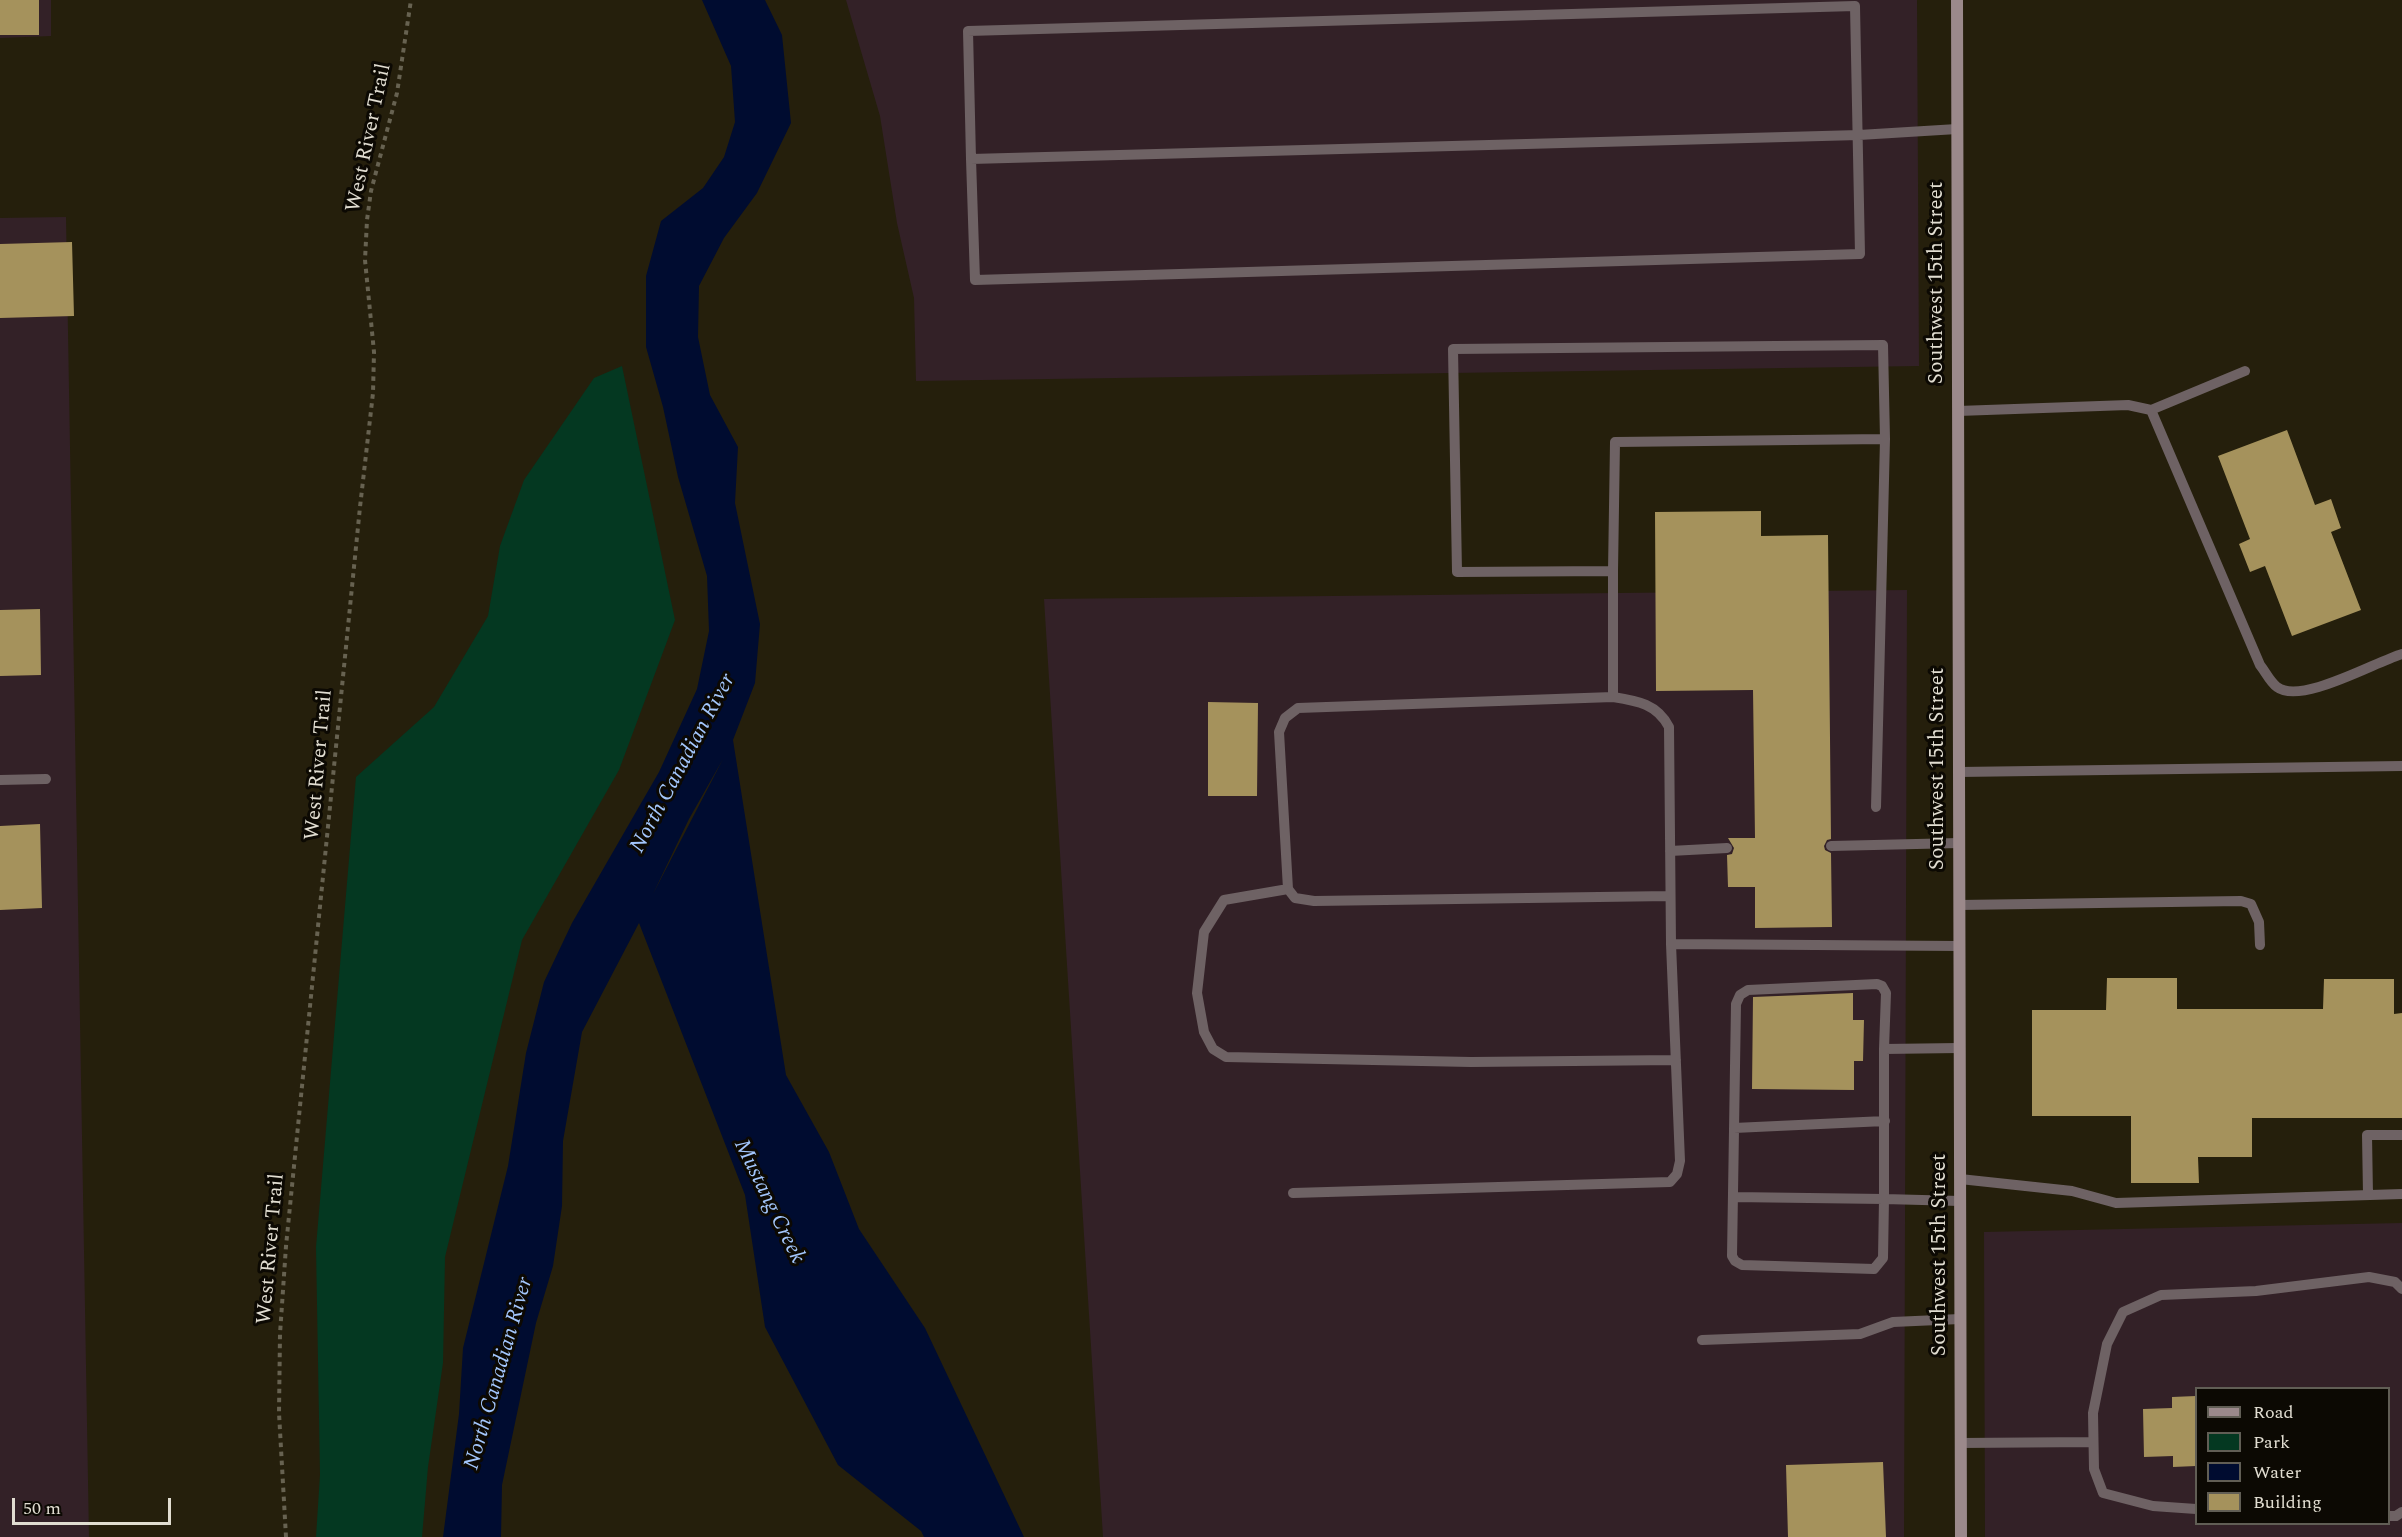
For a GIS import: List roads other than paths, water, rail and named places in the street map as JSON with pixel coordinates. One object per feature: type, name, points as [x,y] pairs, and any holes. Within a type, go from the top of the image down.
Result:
[{"type":"main road","name":"Southwest 15th Street","points":[[1957,0],[1960,1537]]},
{"type":"lane","points":[[1855,6],[1860,254],[975,280],[971,159],[968,31],[1855,6]]},
{"type":"lane","points":[[971,159],[1859,135],[1957,129]]},
{"type":"lane","points":[[1613,571],[1457,572],[1452,349],[1883,345],[1885,439],[1876,807]]},
{"type":"lane","points":[[1958,411],[2128,405],[2151,410],[2245,371]]},
{"type":"lane","points":[[2151,410],[2260,665],[2277,688],[2293,692],[2316,688],[2402,654]]},
{"type":"lane","points":[[1613,697],[1615,442],[1885,439]]},
{"type":"lane","points":[[1293,1193],[1670,1182],[1677,1174],[1680,1161],[1671,944],[1670,727],[1663,716],[1644,702],[1613,697],[1298,708],[1285,718],[1279,732],[1288,889],[1295,898],[1314,901],[1670,896]]},
{"type":"lane","points":[[1959,772],[2402,766]]},
{"type":"lane","points":[[0,780],[46,779]]},
{"type":"lane","points":[[1831,846],[1959,843]]},
{"type":"lane","points":[[1670,850],[1727,848]]},
{"type":"lane","points":[[1288,889],[1224,900],[1204,932],[1197,993],[1204,1032],[1213,1049],[1226,1057],[1471,1062],[1676,1060]]},
{"type":"lane","points":[[1959,906],[2241,901],[2251,904],[2259,922],[2260,945]]},
{"type":"lane","points":[[1671,944],[1959,946]]},
{"type":"lane","points":[[1876,984],[1882,986],[1886,993],[1885,1121],[1883,1258],[1875,1269],[1742,1265],[1732,1256],[1736,1004],[1740,995],[1748,990],[1876,984]]},
{"type":"lane","points":[[1884,1049],[1959,1048]]},
{"type":"lane","points":[[1734,1128],[1885,1121]]},
{"type":"lane","points":[[2368,1195],[2367,1135],[2402,1135]]},
{"type":"lane","points":[[1960,1179],[2072,1191],[2116,1203],[2402,1194]]},
{"type":"lane","points":[[1733,1197],[1960,1201]]},
{"type":"lane","points":[[2195,1509],[2153,1506],[2103,1493],[2094,1469],[2093,1413],[2107,1344],[2123,1312],[2161,1295],[2256,1291],[2369,1277],[2395,1282],[2402,1288]]},
{"type":"lane","points":[[1702,1340],[1860,1334],[1893,1322],[1960,1319]]},
{"type":"lane","points":[[1960,1443],[2093,1442]]},
{"type":"water","points":[[702,0],[765,0],[782,35],[791,123],[757,193],[724,238],[699,286],[698,337],[710,395],[738,447],[735,503],[760,624],[755,683],[733,740],[786,1075],[829,1152],[859,1229],[925,1328],[1024,1537],[924,1537],[921,1531],[838,1465],[765,1327],[745,1195],[639,923],[582,1032],[563,1141],[562,1206],[553,1266],[536,1323],[502,1485],[501,1537],[443,1537],[459,1414],[463,1348],[508,1166],[526,1053],[544,982],[572,923],[659,772],[697,689],[709,631],[707,576],[678,477],[663,407],[646,347],[646,276],[661,221],[703,188],[724,157],[735,122],[731,66]],"holes":[[[723,759],[653,894],[689,819]]]},
{"type":"water label","name":"North Canadian River","points":[[684,764]]},
{"type":"water label","name":"Mustang Creek","points":[[768,1202]]},
{"type":"water label","name":"North Canadian River","points":[[500,1374]]}]
